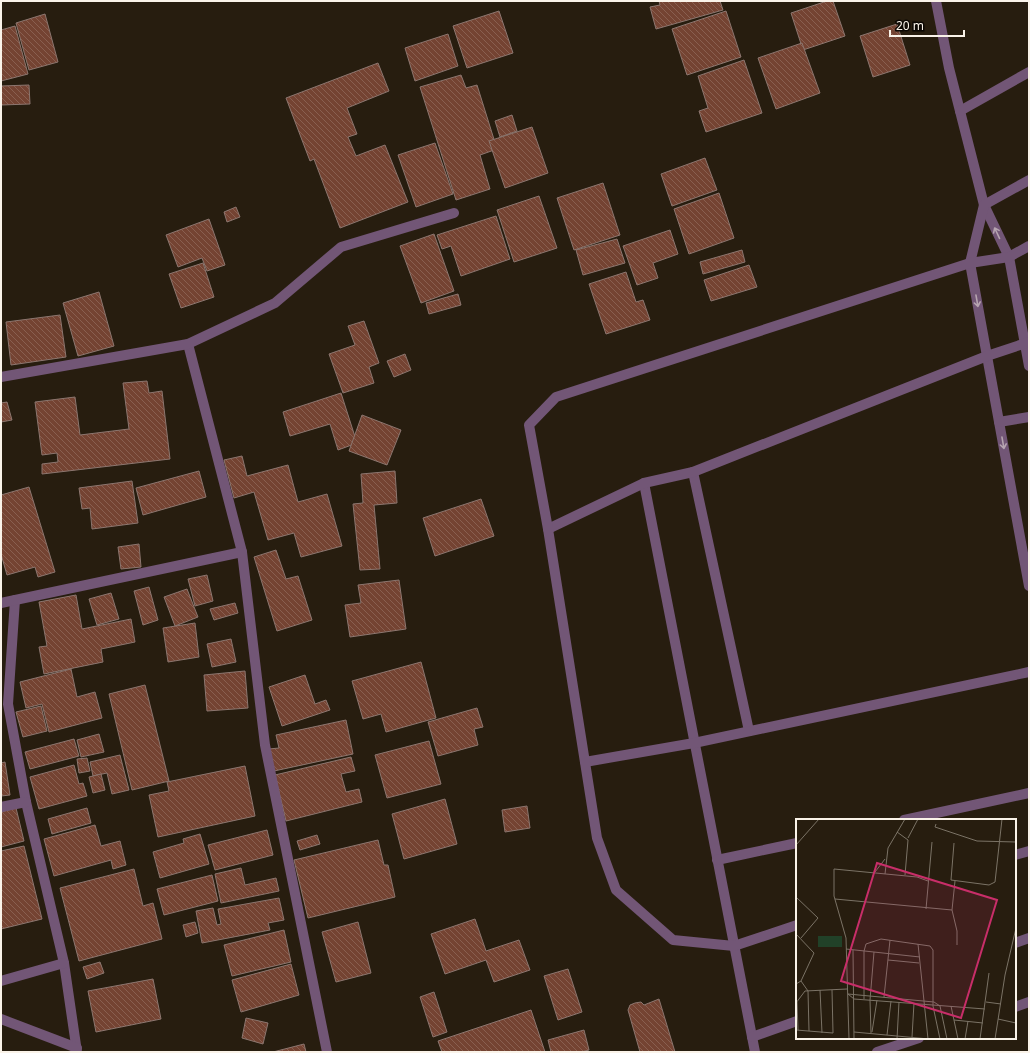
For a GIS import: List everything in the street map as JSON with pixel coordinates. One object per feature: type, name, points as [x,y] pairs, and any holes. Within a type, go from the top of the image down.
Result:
[{"type":"street","points":[[936,1],[949,68],[984,205],[1009,257],[1027,343],[1029,366]]},
{"type":"street","points":[[960,111],[1029,72]]},
{"type":"street","points":[[1029,180],[984,205],[970,263],[999,422],[1025,545],[1029,586]]},
{"type":"street","points":[[1,377],[188,344],[275,303],[341,247],[454,213]]},
{"type":"street","points":[[796,925],[734,946],[673,940],[616,890],[597,838],[548,529],[529,425],[556,398],[970,263],[1009,257],[1029,246]]},
{"type":"street","points":[[548,529],[644,483],[694,472],[987,356],[1027,343]]},
{"type":"street","points":[[188,344],[242,552],[265,745],[327,1052]]},
{"type":"street","points":[[999,422],[1029,417]]},
{"type":"street","points":[[694,472],[749,731]]},
{"type":"street","points":[[644,483],[755,1052]]},
{"type":"street","points":[[1,603],[242,552]]},
{"type":"street","points":[[15,600],[8,704],[26,802],[64,963],[77,1050]]},
{"type":"street","points":[[585,762],[694,743],[1029,672]]},
{"type":"street","points":[[909,819],[1029,793]]},
{"type":"street","points":[[1,807],[26,802]]},
{"type":"street","points":[[717,860],[796,843]]},
{"type":"street","points":[[1016,855],[1029,850]]},
{"type":"street","points":[[1016,943],[1029,938]]},
{"type":"street","points":[[1,981],[64,963]]},
{"type":"street","points":[[1016,1007],[1029,1002]]},
{"type":"street","points":[[1,1020],[77,1050]]},
{"type":"street","points":[[752,1037],[796,1021]]},
{"type":"street","points":[[876,1052],[916,1039]]},
{"type":"building","points":[[659,1],[720,1],[723,10],[656,29],[650,7],[660,5]]},
{"type":"building","points":[[827,1],[833,1],[845,36],[803,50],[791,13]]},
{"type":"building","points":[[499,11],[513,53],[467,68],[453,26]]},
{"type":"building","points":[[726,11],[741,57],[687,75],[672,29]]},
{"type":"building","points":[[45,14],[58,62],[29,70],[16,23]]},
{"type":"building","points":[[897,24],[910,65],[873,77],[860,36]]},
{"type":"building","points":[[15,26],[28,74],[1,81],[1,30]]},
{"type":"building","points":[[448,34],[458,66],[415,81],[405,48]]},
{"type":"building","points":[[802,43],[820,93],[776,109],[758,58]]},
{"type":"building","points":[[744,60],[762,113],[706,132],[699,111],[708,108],[698,76]]},
{"type":"building","points":[[378,63],[389,91],[347,108],[357,134],[348,137],[356,156],[385,145],[408,202],[340,228],[314,159],[310,161],[286,98]]},
{"type":"building","points":[[461,75],[466,88],[477,85],[497,149],[480,155],[490,189],[456,200],[420,87]]},
{"type":"building","points":[[29,85],[30,104],[1,105],[1,86]]},
{"type":"building","points":[[512,115],[517,131],[500,137],[495,121]]},
{"type":"building","points":[[532,127],[548,173],[505,188],[489,141]]},
{"type":"building","points":[[435,143],[453,194],[416,207],[398,155]]},
{"type":"building","points":[[705,158],[717,190],[672,206],[661,174]]},
{"type":"building","points":[[603,183],[620,235],[574,250],[557,198]]},
{"type":"building","points":[[719,193],[734,238],[689,254],[674,209]]},
{"type":"building","points":[[539,196],[557,248],[514,262],[497,210]]},
{"type":"building","points":[[236,207],[240,217],[227,222],[224,212]]},
{"type":"building","points":[[496,216],[510,259],[461,276],[451,246],[442,249],[437,235]]},
{"type":"building","points":[[209,219],[225,265],[207,271],[202,258],[178,267],[166,235]]},
{"type":"building","points":[[670,230],[678,254],[653,263],[658,278],[637,285],[623,246]]},
{"type":"building","points":[[434,234],[454,291],[421,303],[400,246]]},
{"type":"building","points":[[617,239],[625,263],[583,275],[576,250]]},
{"type":"building","points":[[742,250],[745,262],[703,274],[700,262]]},
{"type":"building","points":[[203,263],[214,297],[181,308],[169,274]]},
{"type":"building","points":[[749,265],[757,287],[711,301],[704,280]]},
{"type":"building","points":[[626,272],[636,302],[643,300],[650,320],[606,334],[589,284]]},
{"type":"building","points":[[99,292],[114,346],[78,356],[63,303]]},
{"type":"building","points":[[458,294],[461,305],[429,314],[426,303]]},
{"type":"building","points":[[60,315],[66,357],[11,365],[6,322]]},
{"type":"building","points":[[364,321],[379,363],[369,367],[374,383],[343,393],[329,354],[355,345],[348,326]]},
{"type":"building","points":[[405,354],[411,370],[394,377],[387,361]]},
{"type":"building","points":[[147,381],[149,393],[162,391],[170,459],[42,474],[42,464],[58,462],[57,453],[42,455],[35,402],[75,397],[80,435],[129,429],[123,383]]},
{"type":"building","points":[[341,393],[357,443],[338,450],[330,424],[290,436],[283,412]]},
{"type":"building","points":[[7,402],[12,420],[1,422],[1,403]]},
{"type":"building","points":[[362,415],[401,430],[387,465],[349,451]]},
{"type":"building","points":[[242,456],[247,476],[288,465],[298,502],[327,494],[342,546],[301,557],[294,533],[268,540],[254,492],[234,498],[224,460]]},
{"type":"building","points":[[199,471],[206,497],[143,515],[136,488]]},
{"type":"building","points":[[395,471],[397,503],[374,505],[380,569],[360,570],[353,504],[363,503],[361,474]]},
{"type":"building","points":[[132,481],[138,523],[92,529],[90,508],[82,509],[79,488]]},
{"type":"building","points":[[29,487],[55,572],[38,577],[35,567],[7,575],[1,554],[1,495]]},
{"type":"building","points":[[481,499],[494,536],[435,556],[423,518]]},
{"type":"building","points":[[139,544],[141,567],[121,569],[118,547]]},
{"type":"building","points":[[276,550],[286,579],[298,576],[312,620],[277,631],[254,557]]},
{"type":"building","points":[[207,575],[213,601],[195,606],[188,579]]},
{"type":"building","points":[[399,580],[406,629],[350,637],[345,605],[361,603],[358,585]]},
{"type":"building","points":[[149,587],[158,620],[143,625],[134,591]]},
{"type":"building","points":[[187,589],[198,617],[175,626],[164,597]]},
{"type":"building","points":[[111,593],[119,619],[97,625],[89,599]]},
{"type":"building","points":[[76,595],[82,629],[131,619],[135,642],[101,649],[103,662],[44,674],[39,647],[47,646],[39,602]]},
{"type":"building","points":[[235,603],[238,613],[214,620],[210,609]]},
{"type":"building","points":[[195,623],[199,657],[168,662],[163,628]]},
{"type":"building","points":[[231,639],[236,662],[212,667],[207,644]]},
{"type":"building","points":[[421,662],[436,718],[386,732],[381,714],[363,719],[352,681]]},
{"type":"building","points":[[71,669],[77,697],[95,692],[102,718],[49,732],[42,704],[26,708],[20,682]]},
{"type":"building","points":[[245,671],[248,708],[207,711],[204,675]]},
{"type":"building","points":[[305,675],[315,704],[326,700],[330,710],[282,726],[269,687]]},
{"type":"building","points":[[145,685],[169,781],[132,790],[109,694]]},
{"type":"building","points":[[41,706],[47,731],[23,737],[16,712]]},
{"type":"building","points":[[477,708],[483,727],[474,729],[478,745],[438,756],[428,722]]},
{"type":"building","points":[[346,720],[353,754],[274,771],[269,749],[279,748],[276,735]]},
{"type":"building","points":[[99,734],[104,752],[81,757],[77,740]]},
{"type":"building","points":[[74,739],[79,756],[30,769],[25,752]]},
{"type":"building","points":[[429,741],[441,784],[387,798],[375,755]]},
{"type":"building","points":[[120,755],[129,790],[112,794],[107,773],[93,776],[90,762]]},
{"type":"building","points":[[351,757],[355,771],[341,774],[346,792],[359,789],[362,802],[286,821],[275,775]]},
{"type":"building","points":[[87,758],[90,771],[79,773],[77,759]]},
{"type":"building","points":[[5,762],[10,795],[1,796],[1,763]]},
{"type":"building","points":[[74,765],[79,784],[83,783],[87,796],[39,809],[30,777]]},
{"type":"building","points":[[245,766],[255,816],[158,837],[149,795],[169,791],[167,782]]},
{"type":"building","points":[[101,774],[105,790],[93,793],[89,777]]},
{"type":"building","points":[[445,799],[457,844],[404,859],[392,814]]},
{"type":"building","points":[[527,806],[530,828],[505,832],[502,810]]},
{"type":"building","points":[[16,808],[24,841],[1,847],[1,812]]},
{"type":"building","points":[[87,808],[91,823],[52,834],[48,819]]},
{"type":"building","points":[[95,825],[101,846],[120,841],[126,865],[113,869],[111,860],[54,876],[44,839]]},
{"type":"building","points":[[267,830],[273,855],[215,870],[208,845]]},
{"type":"building","points":[[200,834],[209,864],[160,878],[153,852],[184,843],[183,839]]},
{"type":"building","points":[[317,835],[320,844],[300,850],[297,841]]},
{"type":"building","points":[[378,840],[384,865],[388,865],[395,897],[308,918],[294,860]]},
{"type":"building","points":[[24,846],[42,919],[1,929],[1,851]]},
{"type":"building","points":[[241,868],[245,885],[276,878],[279,891],[221,903],[215,874]]},
{"type":"building","points":[[134,869],[143,906],[153,903],[162,939],[79,961],[60,888]]},
{"type":"building","points":[[212,875],[218,901],[164,915],[157,889]]},
{"type":"building","points":[[279,898],[284,920],[268,923],[270,930],[202,943],[196,911],[213,908],[217,925],[221,924],[218,909]]},
{"type":"building","points":[[475,919],[486,951],[519,940],[530,970],[494,982],[486,960],[445,974],[431,934]]},
{"type":"building","points":[[195,922],[198,933],[186,937],[183,925]]},
{"type":"building","points":[[358,922],[371,973],[336,982],[322,932]]},
{"type":"building","points":[[284,930],[291,962],[232,976],[224,945]]},
{"type":"building","points":[[100,962],[104,973],[87,979],[83,967]]},
{"type":"building","points":[[291,964],[299,995],[241,1012],[232,980]]},
{"type":"building","points":[[568,969],[582,1012],[558,1020],[544,976]]},
{"type":"building","points":[[153,979],[161,1019],[96,1032],[88,991]]},
{"type":"building","points":[[434,992],[447,1032],[433,1037],[420,997]]},
{"type":"building","points":[[659,999],[675,1052],[640,1052],[628,1010],[630,1005],[635,1003],[641,1002],[644,1005]]},
{"type":"building","points":[[531,1010],[545,1052],[442,1052],[438,1041]]},
{"type":"building","points":[[246,1018],[268,1023],[263,1044],[242,1038]]},
{"type":"building","points":[[584,1030],[589,1050],[581,1052],[551,1052],[548,1040]]},
{"type":"building","points":[[304,1044],[306,1052],[273,1052]]}]
